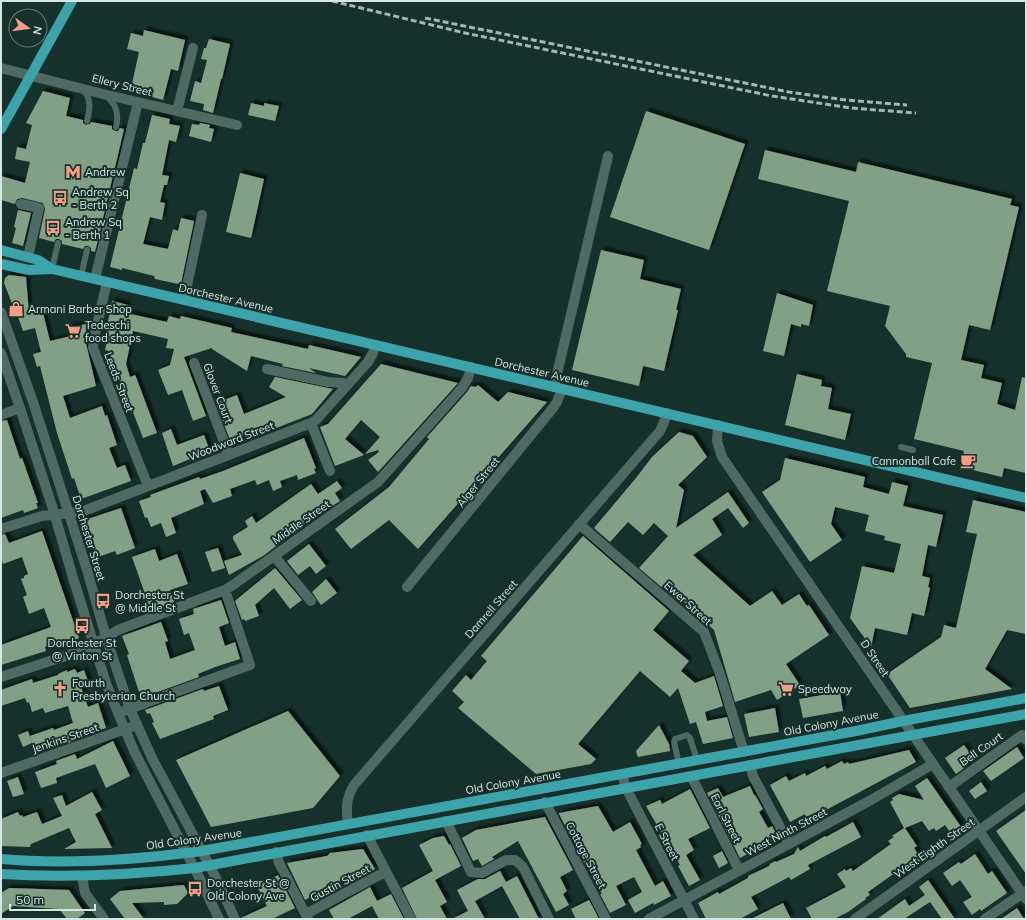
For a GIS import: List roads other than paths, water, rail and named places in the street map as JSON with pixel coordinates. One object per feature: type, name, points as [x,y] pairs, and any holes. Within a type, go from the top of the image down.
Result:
[{"type":"main road","points":[[1,129],[72,1]]},
{"type":"main road","name":"Dorchester Avenue","points":[[1,250],[28,257],[43,263],[52,269]]},
{"type":"main road","name":"Dorchester Avenue","points":[[1,264],[29,270],[52,269],[1026,498]]},
{"type":"main road","name":"Old Colony Avenue","points":[[1,860],[40,862],[102,861],[147,858],[202,851],[744,752],[1026,698]]},
{"type":"main road","points":[[1,874],[82,876],[194,868],[1026,714]]},
{"type":"street","points":[[177,111],[193,48]]},
{"type":"street","name":"Ellery Street","points":[[1,68],[103,94],[237,125]]},
{"type":"street","points":[[95,279],[138,102]]},
{"type":"street","name":"Alger Street","points":[[407,587],[557,402],[558,388],[608,156]]},
{"type":"street","points":[[21,204],[39,208],[28,257]]},
{"type":"street","points":[[184,300],[202,215]]},
{"type":"street","name":"Leeds Street","points":[[107,282],[93,348],[148,486]]},
{"type":"street","name":"Dorchester Street","points":[[1,312],[33,402],[62,514],[100,640],[118,714],[124,729],[220,919]]},
{"type":"street","name":"Woodward Street","points":[[1,529],[42,516],[81,512],[311,423],[318,418],[370,359],[375,345]]},
{"type":"street","name":"Dorchester Street","points":[[1,353],[20,408],[62,514],[74,581],[137,725],[166,785],[202,851],[235,919]]},
{"type":"street","name":"Glover Court","points":[[194,363],[229,455]]},
{"type":"street","name":"Middle Street","points":[[1,677],[84,650],[118,630],[225,590],[233,585],[378,482],[462,388],[468,378],[471,367]]},
{"type":"street","points":[[267,369],[347,385]]},
{"type":"street","points":[[1,414],[20,408]]},
{"type":"street","name":"Damrell Street","points":[[348,824],[346,808],[349,793],[354,785],[660,430],[667,413]]},
{"type":"street","points":[[311,423],[330,471]]},
{"type":"street","name":"D Street","points":[[718,425],[717,441],[722,457],[913,736],[1025,895]]},
{"type":"street","name":"Ewer Street","points":[[579,524],[704,632],[744,752]]},
{"type":"street","points":[[274,556],[311,601]]},
{"type":"street","points":[[118,714],[250,665],[225,590]]},
{"type":"street","name":"Jenkins Street","points":[[1,773],[137,725]]},
{"type":"street","name":"Bell Court","points":[[949,787],[1022,735],[1026,740]]},
{"type":"street","name":"West Ninth Street","points":[[649,919],[871,800],[933,764]]},
{"type":"street","points":[[750,765],[753,776],[789,844]]},
{"type":"street","name":"E Street","points":[[622,774],[626,788],[694,919]]},
{"type":"street","name":"Earl Street","points":[[691,776],[739,870]]},
{"type":"street","points":[[155,791],[166,785]]},
{"type":"street","name":"West Eighth Street","points":[[855,919],[1026,797]]},
{"type":"street","name":"Cottage Street","points":[[545,802],[606,919]]},
{"type":"street","points":[[446,821],[471,872],[482,873],[506,860],[515,860],[523,867],[549,919]]},
{"type":"street","name":"Gustin Street","points":[[367,835],[385,872],[411,919]]},
{"type":"street","points":[[276,852],[279,863],[307,917]]},
{"type":"street","name":"Gustin Street","points":[[307,917],[385,872]]},
{"type":"street","points":[[82,876],[85,893],[104,919]]},
{"type":"street","points":[[985,919],[1025,895]]},
{"type":"lane","points":[[79,87],[86,93],[89,100],[90,107],[87,120]]},
{"type":"lane","points":[[103,94],[111,100],[116,108],[118,116],[116,127]]},
{"type":"lane","points":[[52,269],[58,243]]},
{"type":"lane","points":[[81,276],[87,250]]},
{"type":"lane","points":[[901,447],[913,450]]},
{"type":"lane","points":[[679,764],[674,742],[677,737],[686,735],[690,738],[697,760]]},
{"type":"railway","points":[[332,1],[465,33],[772,96],[851,108],[916,113]]},
{"type":"railway","points":[[425,18],[789,92],[846,100],[907,105]]},
{"type":"place","name":"Andrew","points":[[73,172]]},
{"type":"place","name":"Andrew Sq - Berth 2","points":[[60,198]]},
{"type":"place","name":"Andrew Sq - Berth 1","points":[[53,228]]},
{"type":"place","name":"Armani Barber Shop","points":[[16,309]]},
{"type":"place","name":"Tedeschi food shops","points":[[73,331]]},
{"type":"place","name":"Cannonball Cafe","points":[[968,461]]},
{"type":"place","name":"Dorchester St @ Middle St","points":[[103,601]]},
{"type":"place","name":"Dorchester St @ Vinton St","points":[[82,626]]},
{"type":"place","name":"Fourth Presbyterian Church","points":[[60,689]]},
{"type":"place","name":"Speedway","points":[[786,689]]},
{"type":"place","name":"Dorchester St @ Old Colony Ave","points":[[195,889]]}]
